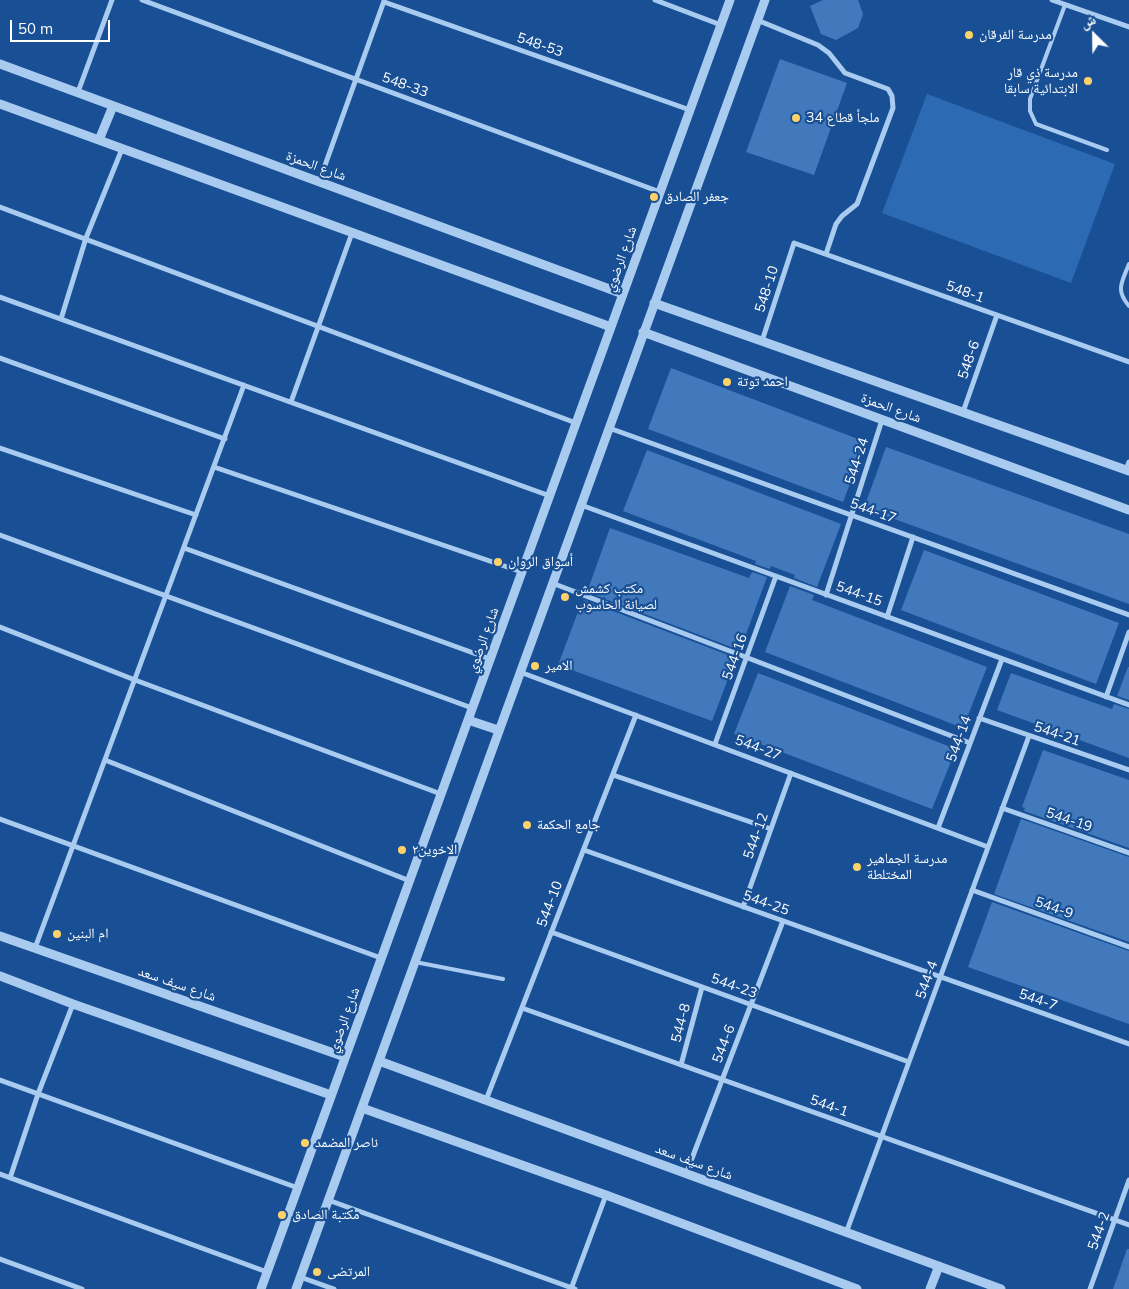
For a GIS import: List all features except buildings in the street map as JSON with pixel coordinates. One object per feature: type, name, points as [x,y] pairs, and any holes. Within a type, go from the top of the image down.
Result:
[{"type":"street","points":[[78,92],[112,0]]},
{"type":"street","name":"548-33","points":[[142,0],[660,192]]},
{"type":"street","points":[[655,0],[721,24]]},
{"type":"street","name":"شارع الرضوي","points":[[261,1289],[730,0]]},
{"type":"street","points":[[296,1289],[765,0]]},
{"type":"street","points":[[1052,0],[1129,27]]},
{"type":"street","points":[[319,182],[384,1]]},
{"type":"street","name":"548-53","points":[[384,1],[690,110]]},
{"type":"street","points":[[758,20],[818,45],[834,59],[845,73],[888,89],[892,96],[893,108],[857,204],[842,216],[836,224],[826,254]]},
{"type":"street","name":"شارع الحمزة","points":[[0,64],[623,294]]},
{"type":"street","points":[[0,104],[610,327]]},
{"type":"street","points":[[99,140],[113,106]]},
{"type":"street","points":[[61,319],[86,238],[122,149]]},
{"type":"street","points":[[0,207],[576,423]]},
{"type":"street","points":[[291,402],[352,233]]},
{"type":"street","name":"548-1","points":[[794,243],[1129,362]]},
{"type":"street","name":"548-10","points":[[762,341],[794,243]]},
{"type":"street","points":[[0,297],[550,496]]},
{"type":"street","name":"شارع الحمزة","points":[[654,303],[1128,468]]},
{"type":"street","name":"548-6","points":[[963,412],[997,315]]},
{"type":"street","name":"شارع الحمزة","points":[[643,332],[1129,510]]},
{"type":"street","points":[[0,358],[225,439]]},
{"type":"street","points":[[35,949],[244,385]]},
{"type":"street","name":"544-24","points":[[826,595],[882,420]]},
{"type":"street","name":"544-17","points":[[609,428],[1129,615]]},
{"type":"street","points":[[0,448],[196,515]]},
{"type":"street","points":[[214,466],[522,572]]},
{"type":"street","name":"544-15","points":[[580,505],[1129,705]]},
{"type":"street","points":[[0,535],[472,708]]},
{"type":"street","points":[[887,617],[913,537]]},
{"type":"street","points":[[184,548],[490,659]]},
{"type":"street","name":"544-16","points":[[715,744],[776,576]]},
{"type":"street","points":[[552,583],[970,742]]},
{"type":"street","points":[[0,627],[135,680],[441,794]]},
{"type":"street","points":[[1106,696],[1129,632]]},
{"type":"street","name":"544-14","points":[[938,828],[1002,659]]},
{"type":"street","name":"544-27","points":[[520,672],[988,847]]},
{"type":"street","name":"544-10","points":[[486,1100],[636,715]]},
{"type":"street","name":"544-21","points":[[979,718],[1129,770]]},
{"type":"street","points":[[468,720],[498,730]]},
{"type":"street","name":"544-4","points":[[846,1233],[1029,736]]},
{"type":"street","points":[[105,760],[410,881]]},
{"type":"street","name":"544-12","points":[[743,907],[791,773]]},
{"type":"street","points":[[613,775],[771,829]]},
{"type":"street","name":"544-19","points":[[1002,808],[1129,853]]},
{"type":"street","points":[[0,818],[381,958]]},
{"type":"street","name":"544-25","points":[[584,850],[940,978]]},
{"type":"street","name":"544-9","points":[[972,890],[1129,947]]},
{"type":"street","name":"544-6","points":[[686,1174],[783,921]]},
{"type":"street","name":"544-23","points":[[551,932],[909,1062]]},
{"type":"street","name":"شارع سيف سعد","points":[[0,936],[345,1057]]},
{"type":"street","points":[[0,976],[73,1004],[332,1095]]},
{"type":"street","name":"544-7","points":[[940,978],[1129,1044]]},
{"type":"street","name":"544-8","points":[[681,1064],[702,987]]},
{"type":"street","points":[[10,1178],[38,1094],[73,1004]]},
{"type":"street","name":"544-1","points":[[522,1008],[1129,1225]]},
{"type":"street","name":"شارع سيف سعد","points":[[379,1061],[1001,1289]]},
{"type":"street","points":[[0,1080],[298,1188]]},
{"type":"street","points":[[362,1108],[606,1195],[857,1289]]},
{"type":"street","points":[[0,1174],[267,1272]]},
{"type":"street","name":"544-2","points":[[1090,1289],[1129,1180]]},
{"type":"street","points":[[328,1200],[573,1288],[606,1195]]},
{"type":"street","points":[[0,1259],[82,1289]]},
{"type":"street","points":[[930,1289],[938,1266]]},
{"type":"street","points":[[300,1277],[334,1289]]},
{"type":"lane","points":[[1065,5],[1030,99],[1030,111],[1036,124],[1107,150]]},
{"type":"lane","points":[[1129,264],[1120,288],[1122,298],[1129,306]]},
{"type":"lane","points":[[414,962],[503,979]]},
{"type":"shaded area","points":[[927,94],[1115,164],[1071,283],[882,213]]},
{"type":"place","name":"مدرسة الفرقان","points":[[969,35]]},
{"type":"place","name":"مدرسة ذي قار الابتدائية سابقا","points":[[1088,81]]},
{"type":"place","name":"ملجأ قطاع 34","points":[[796,118]]},
{"type":"place","name":"جعفر الصادق","points":[[654,197]]},
{"type":"place","name":"احمد توتة","points":[[727,382]]},
{"type":"place","name":"أسواق الروان","points":[[498,562]]},
{"type":"place","name":"مكتب كشمش لصيانة الحاسوب","points":[[565,597]]},
{"type":"place","name":"الامير","points":[[535,666]]},
{"type":"place","name":"جامع الحكمة","points":[[527,825]]},
{"type":"place","name":"الاخوين٢","points":[[402,850]]},
{"type":"place","name":"مدرسة الجماهير المختلطة","points":[[857,867]]},
{"type":"place","name":"ام البنين","points":[[57,934]]},
{"type":"place","name":"ناصر المضمد","points":[[305,1143]]},
{"type":"place","name":"مكتبة الصادق","points":[[282,1215]]},
{"type":"place","name":"المرتضى","points":[[317,1272]]}]
